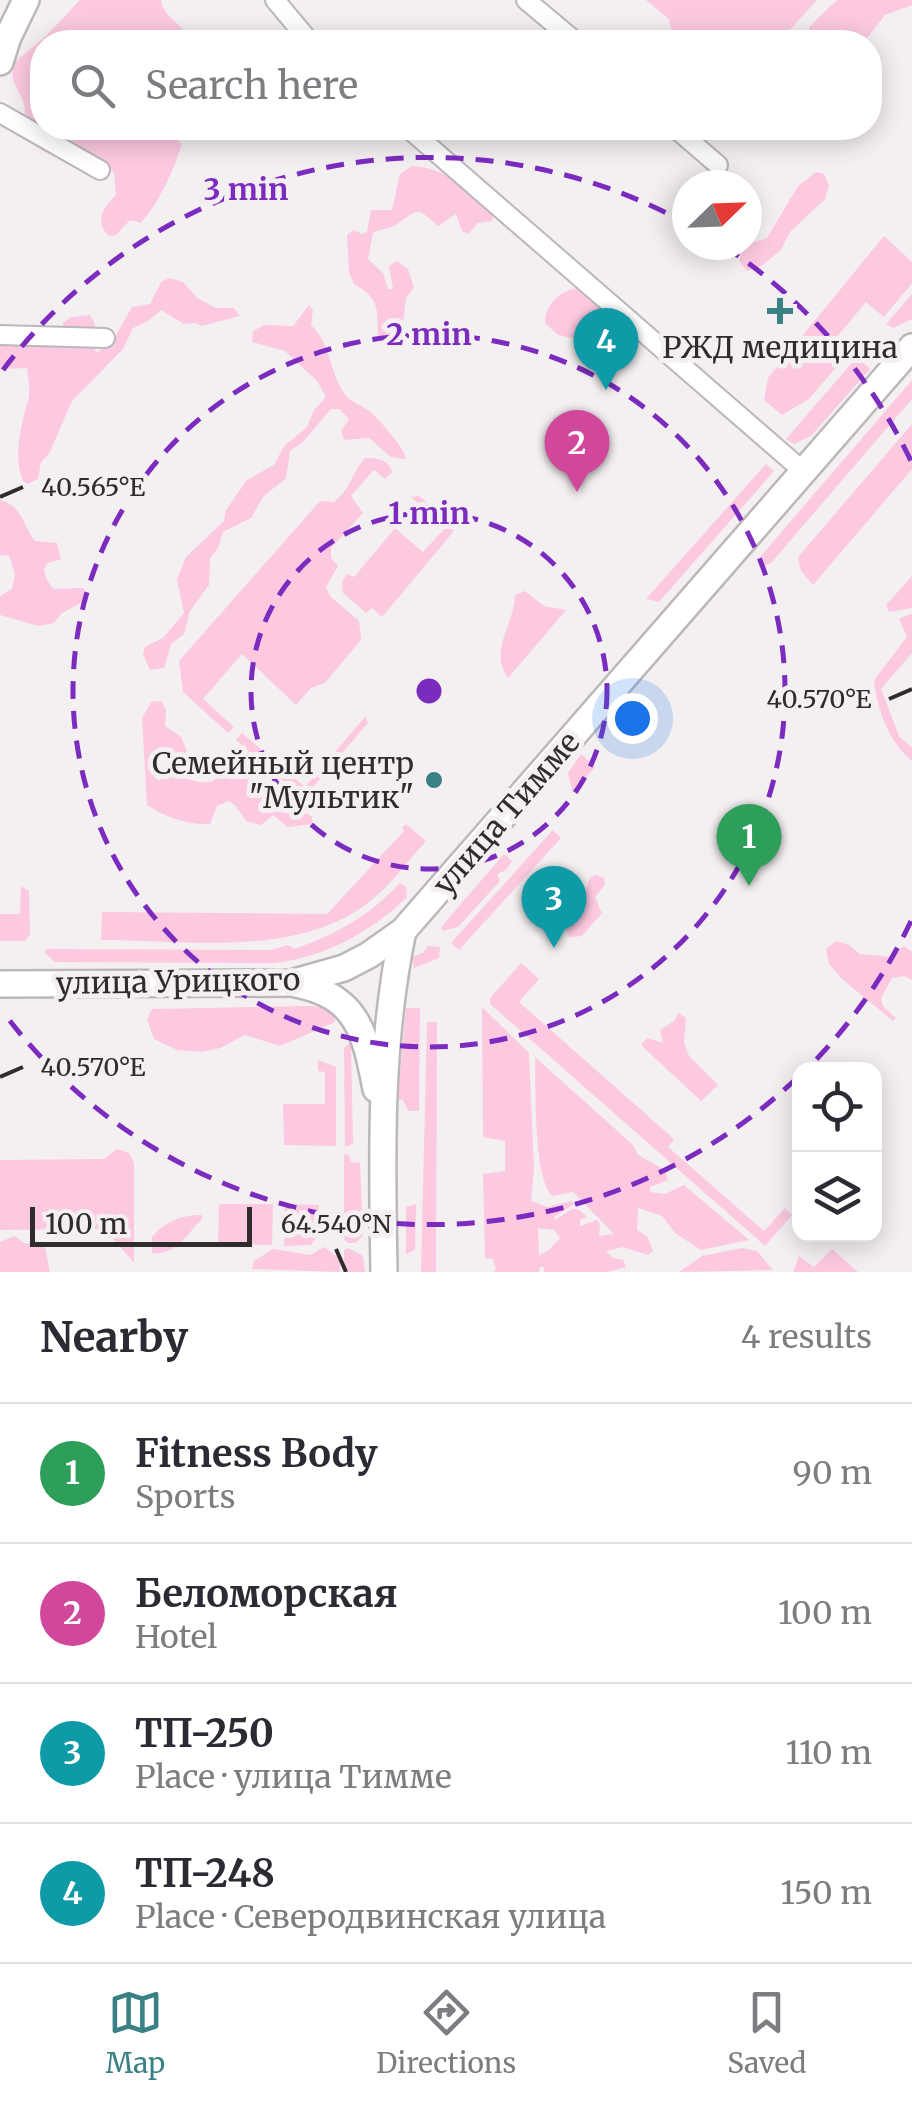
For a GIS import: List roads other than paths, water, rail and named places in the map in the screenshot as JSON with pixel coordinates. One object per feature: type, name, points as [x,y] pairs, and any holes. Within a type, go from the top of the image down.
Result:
[{"type":"main road","points":[[0,62],[26,0]]},
{"type":"main road","name":"улица Тимме","points":[[403,931],[912,347]]},
{"type":"main road","points":[[384,1272],[381,1115],[403,931]]},
{"type":"main road","name":"улица Урицкого","points":[[0,984],[291,983],[370,956],[403,931]]},
{"type":"main road","points":[[291,983],[332,994],[349,1011],[368,1051],[381,1115]]},
{"type":"street","points":[[276,0],[300,30]]},
{"type":"street","points":[[526,0],[562,30]]},
{"type":"street","points":[[0,113],[30,130]]},
{"type":"street","points":[[47,140],[100,170]]},
{"type":"street","points":[[422,140],[803,471]]},
{"type":"street","points":[[689,140],[718,165]]},
{"type":"street","points":[[0,336],[105,338]]},
{"type":"place","name":"РЖД медицина","points":[[780,311]]},
{"type":"place","name":"ТП-248","points":[[606,390]]},
{"type":"place","name":"Беломорская","points":[[577,492]]},
{"type":"place","name":"Семейный центр \"Мультик\"","points":[[434,780]]},
{"type":"place","name":"Fitness Body","points":[[749,886]]},
{"type":"place","name":"ТП-250","points":[[554,948]]}]
